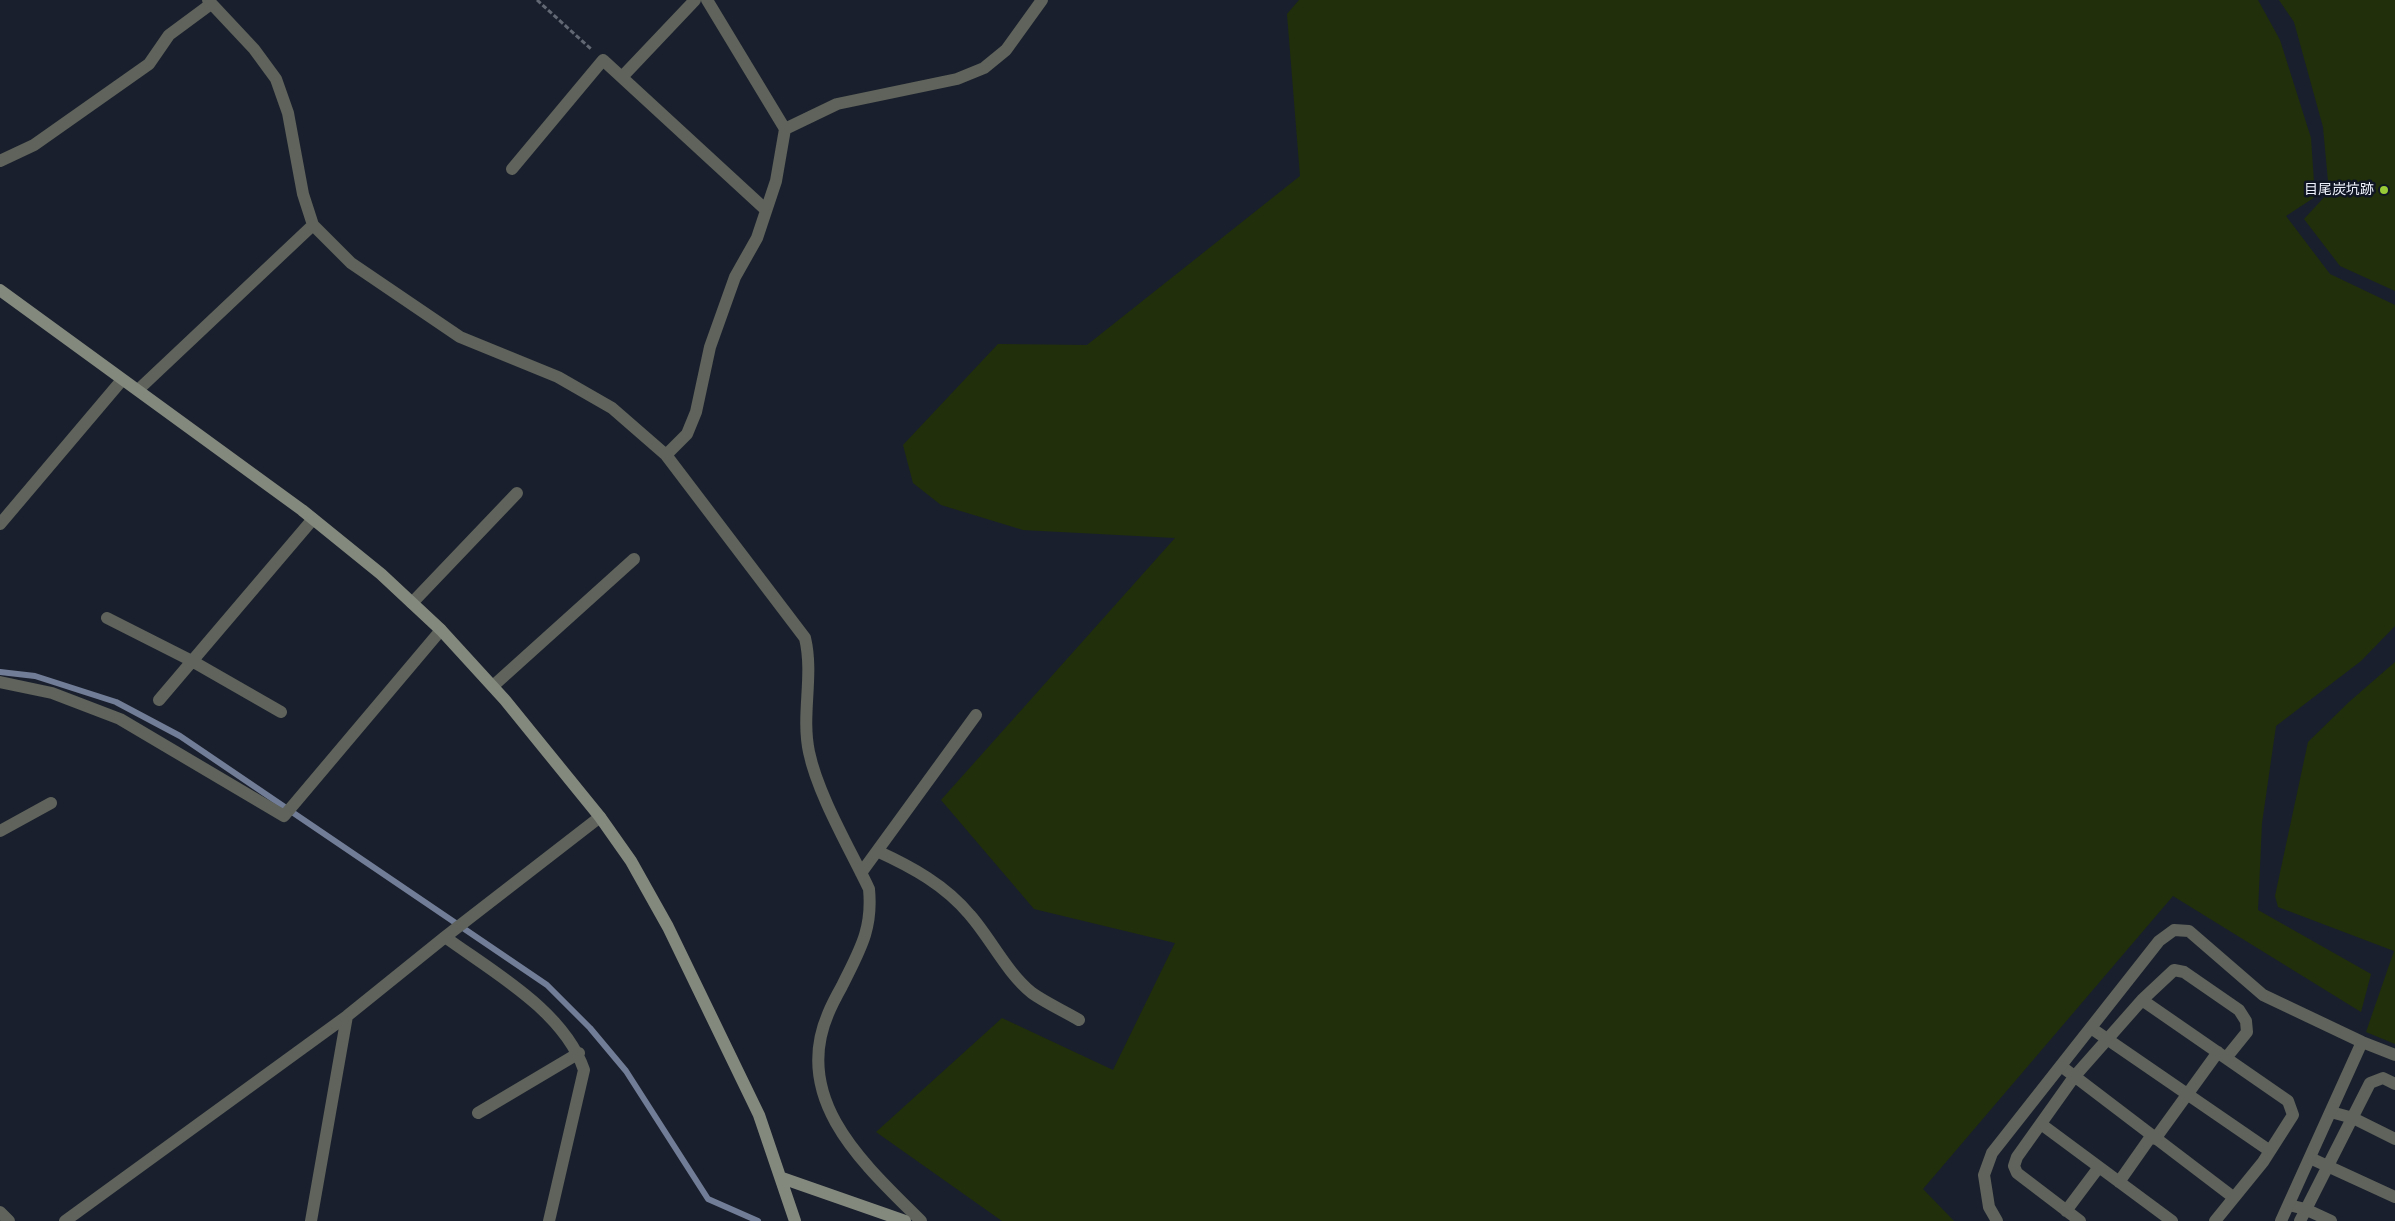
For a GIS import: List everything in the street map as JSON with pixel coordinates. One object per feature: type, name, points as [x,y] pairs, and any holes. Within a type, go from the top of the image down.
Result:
[{"type":"street","points":[[622,77],[695,0]]},
{"type":"street","points":[[666,455],[687,434],[696,412],[713,338],[735,277],[757,238],[776,181],[785,129],[707,0]]},
{"type":"street","points":[[785,129],[837,104],[957,79],[984,68],[1006,50],[1042,0]]},
{"type":"street","points":[[0,161],[34,145],[149,64],[169,35],[210,2],[254,49],[276,79],[288,112],[303,194],[313,225],[351,263],[460,337],[558,377],[597,398],[666,455],[805,638],[809,656],[806,715],[809,753],[817,780],[869,889],[871,907],[869,926],[827,1015],[819,1052],[821,1085],[831,1116],[845,1139],[863,1162],[922,1221]]},
{"type":"street","points":[[512,169],[603,60],[766,210]]},
{"type":"street","points":[[138,390],[313,225]]},
{"type":"street","points":[[0,290],[312,519],[381,574],[441,630],[492,686],[600,817],[631,861],[668,928],[759,1115],[782,1178],[795,1221]]},
{"type":"street","points":[[0,524],[122,380]]},
{"type":"street","points":[[412,603],[517,493]]},
{"type":"street","points":[[160,700],[312,519]]},
{"type":"street","points":[[492,686],[634,559]]},
{"type":"street","points":[[107,618],[192,661],[281,712]]},
{"type":"street","points":[[0,682],[52,693],[120,719],[284,816],[441,630]]},
{"type":"street","points":[[861,872],[976,714]]},
{"type":"street","points":[[0,831],[51,803]]},
{"type":"street","points":[[65,1221],[347,1016],[445,937],[600,817]]},
{"type":"street","points":[[877,851],[907,864],[943,887],[970,914],[1032,993],[1079,1020]]},
{"type":"street","points":[[1998,1221],[1990,1207],[1984,1176],[1992,1153],[2159,941],[2174,930],[2189,931],[2263,995],[2362,1042],[2395,1055]]},
{"type":"street","points":[[445,937],[538,1005],[579,1053],[584,1070],[549,1221]]},
{"type":"street","points":[[2080,1221],[2017,1173],[2014,1166],[2017,1157],[2074,1077],[2142,1000],[2174,970],[2184,972],[2239,1010],[2246,1021],[2247,1032],[2222,1055],[2188,1094],[2119,1182]]},
{"type":"street","points":[[2142,1000],[2288,1101],[2292,1115],[2270,1151],[2215,1221]]},
{"type":"street","points":[[311,1221],[347,1016]]},
{"type":"street","points":[[2091,1028],[2270,1151]]},
{"type":"street","points":[[2281,1221],[2362,1042]]},
{"type":"street","points":[[478,1113],[579,1053]]},
{"type":"street","points":[[2061,1066],[2233,1197]]},
{"type":"street","points":[[2303,1215],[2370,1083],[2382,1078],[2395,1084]]},
{"type":"street","points":[[2331,1112],[2353,1118],[2395,1139]]},
{"type":"street","points":[[2041,1124],[2168,1220]]},
{"type":"street","points":[[2310,1158],[2395,1198]]},
{"type":"street","points":[[2066,1211],[2099,1167]]},
{"type":"street","points":[[782,1178],[905,1221]]},
{"type":"street","points":[[2289,1204],[2303,1215],[2331,1221]]},
{"type":"street","points":[[0,1212],[9,1221]]},
{"type":"path","points":[[536,0],[603,60]]},
{"type":"green space","points":[[1299,0],[2258,0],[2280,40],[2311,138],[2315,197],[2286,216],[2330,274],[2395,305],[2395,626],[2361,661],[2276,726],[2262,823],[2258,910],[2371,974],[2361,1012],[2173,896],[1923,1189],[1954,1221],[1002,1221],[876,1132],[1002,1018],[1113,1070],[1175,943],[1034,909],[941,800],[1175,538],[1023,530],[941,505],[913,483],[903,445],[998,344],[1087,345],[1300,176],[1287,14]]},
{"type":"green space","points":[[2279,0],[2395,0],[2395,291],[2340,266],[2304,219],[2329,192],[2323,127],[2294,22]]},
{"type":"green space","points":[[2395,662],[2395,1044],[2366,1032],[2394,951],[2278,907],[2275,896],[2308,742],[2349,702]]},
{"type":"waterway","points":[[0,672],[35,676],[116,702],[180,736],[547,985],[590,1028],[626,1071],[708,1199],[758,1221]]},
{"type":"place","name":"目尾炭坑跡","points":[[2384,190]]}]
